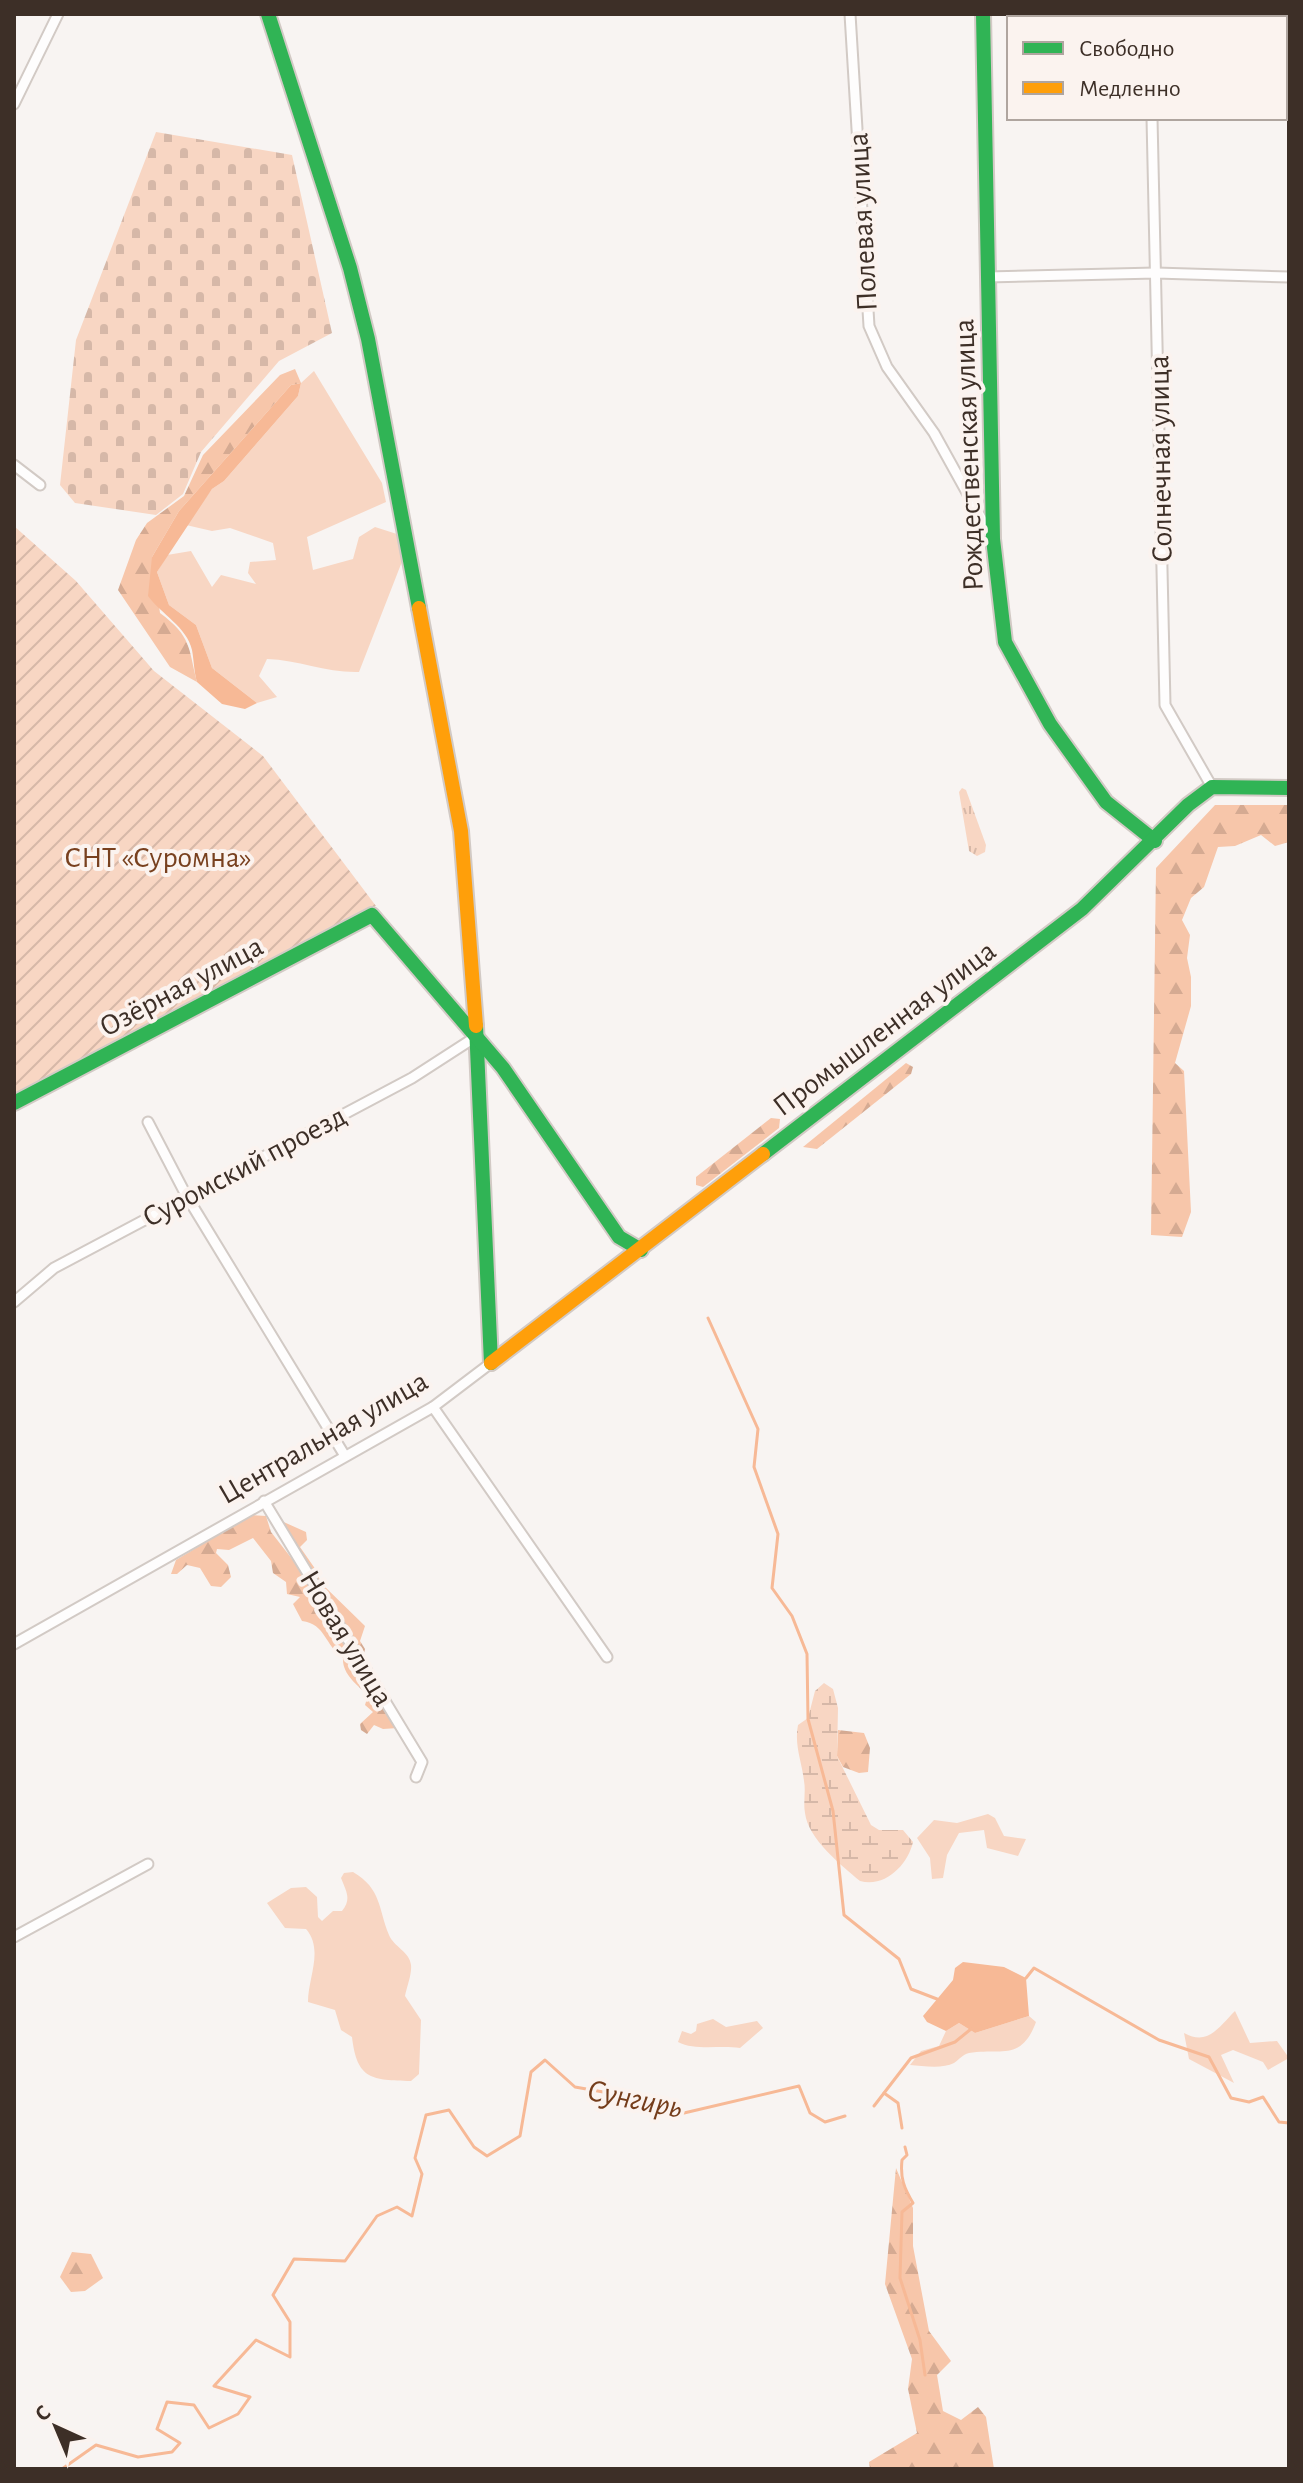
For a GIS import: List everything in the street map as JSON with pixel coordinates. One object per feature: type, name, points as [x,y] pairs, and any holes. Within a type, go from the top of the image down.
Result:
[{"type":"street","points":[[14,104],[58,14]]},
{"type":"street","points":[[268,14],[350,268],[391,450],[461,831],[477,1036],[491,1363]]},
{"type":"street","name":"Полевая улица","points":[[850,14],[869,326],[887,367],[934,433],[993,539]]},
{"type":"street","name":"Рождественская улица","points":[[983,14],[993,539],[1005,642],[1050,724],[1106,802],[1155,841]]},
{"type":"street","name":"Солнечная улица","points":[[1152,120],[1165,705],[1212,787]]},
{"type":"street","points":[[987,277],[1156,273],[1289,277]]},
{"type":"street","points":[[14,465],[40,485]]},
{"type":"street","points":[[1212,787],[1289,788]]},
{"type":"street","name":"Промышленная улица","points":[[641,1250],[1082,909],[1155,841],[1188,805],[1212,787]]},
{"type":"street","name":"Озёрная улица","points":[[14,1103],[372,915],[477,1036]]},
{"type":"street","points":[[477,1036],[619,1237],[641,1250]]},
{"type":"street","name":"Суромский проезд","points":[[14,1302],[54,1268],[186,1195],[412,1078],[477,1036]]},
{"type":"street","points":[[148,1122],[186,1195],[345,1456]]},
{"type":"street","name":"Центральная улица","points":[[14,1644],[433,1407],[641,1250]]},
{"type":"street","points":[[433,1407],[607,1657]]},
{"type":"street","name":"Новая улица","points":[[264,1501],[422,1762],[416,1777]]},
{"type":"street","points":[[14,1937],[148,1864]]},
{"type":"green space","points":[[156,132],[292,155],[332,333],[279,361],[201,452],[183,494],[156,515],[75,503],[60,485],[76,340]]},
{"type":"green space","points":[[295,369],[301,383],[291,385],[179,511],[152,557],[160,613],[183,636],[197,682],[170,667],[118,590],[136,540],[147,523],[184,496],[203,455],[280,375]]},
{"type":"green space","points":[[314,371],[382,483],[386,502],[307,537],[313,570],[353,559],[359,537],[375,527],[400,535],[403,559],[359,672],[267,659],[259,676],[277,697],[257,703],[212,668],[196,625],[169,605],[157,572],[167,555],[191,551],[212,587],[221,575],[256,584],[248,573],[250,562],[276,560],[273,543],[230,528],[212,531],[186,525],[212,489],[224,481],[298,396],[301,383]]},
{"type":"green space","name":"СНТ «Суромна»","points":[[14,526],[76,581],[154,671],[263,756],[376,906],[14,1096]]},
{"type":"green space","points":[[962,788],[966,790],[986,845],[985,852],[977,856],[969,851],[959,792]]},
{"type":"green space","points":[[1215,805],[1289,805],[1289,842],[1275,846],[1261,835],[1235,846],[1218,847],[1204,887],[1191,898],[1182,920],[1190,935],[1187,958],[1191,977],[1191,1006],[1175,1063],[1184,1071],[1191,1212],[1182,1237],[1151,1235],[1156,868]]},
{"type":"green space","points":[[906,1063],[913,1067],[911,1074],[817,1149],[803,1147]]},
{"type":"green space","points":[[771,1118],[780,1119],[779,1128],[703,1187],[696,1185],[696,1177]]},
{"type":"green space","points":[[251,1515],[266,1516],[271,1532],[296,1564],[398,1728],[383,1729],[374,1725],[367,1734],[361,1730],[360,1724],[373,1712],[365,1705],[368,1695],[348,1674],[343,1658],[321,1631],[302,1621],[293,1604],[300,1597],[287,1594],[286,1582],[273,1573],[271,1561],[253,1538],[229,1550],[217,1549],[216,1553],[228,1565],[231,1577],[221,1587],[211,1586],[200,1568],[187,1565],[177,1574],[171,1574],[176,1560]]},
{"type":"green space","points":[[277,1519],[306,1532],[307,1540],[300,1547],[321,1583],[365,1626],[360,1641],[365,1649],[364,1654],[361,1655]]},
{"type":"green space","points":[[824,1683],[833,1689],[838,1708],[837,1756],[871,1825],[879,1830],[903,1830],[913,1842],[901,1866],[879,1881],[860,1881],[826,1851],[807,1823],[797,1732],[798,1725],[808,1718],[815,1691]]},
{"type":"green space","points":[[838,1730],[864,1733],[870,1748],[868,1772],[859,1773],[843,1767],[837,1756]]},
{"type":"green space","points":[[988,1814],[995,1818],[1004,1836],[1026,1839],[1018,1856],[987,1848],[984,1830],[959,1833],[947,1855],[943,1878],[932,1879],[930,1858],[917,1838],[934,1820],[957,1823]]},
{"type":"green space","points":[[353,1872],[369,1885],[378,1900],[389,1935],[410,1960],[411,1972],[405,1996],[421,2020],[419,2074],[411,2081],[377,2078],[363,2070],[354,2051],[352,2037],[341,2030],[335,2010],[308,2002],[315,1955],[311,1937],[306,1929],[285,1928],[267,1903],[291,1888],[306,1887],[317,1897],[318,1917],[322,1921],[333,1911],[342,1911],[345,1907],[347,1895],[341,1878],[344,1873]]},
{"type":"green space","points":[[1235,2011],[1250,2043],[1277,2041],[1289,2058],[1268,2070],[1263,2062],[1233,2050],[1221,2055],[1234,2083],[1189,2059],[1184,2033],[1206,2036],[1218,2029]]},
{"type":"green space","points":[[1029,2016],[1036,2022],[1030,2035],[1017,2048],[969,2053],[944,2066],[910,2065],[921,2051],[939,2046],[946,2031],[959,2023],[975,2033]]},
{"type":"green space","points":[[713,2019],[726,2027],[757,2021],[763,2028],[740,2048],[692,2046],[678,2042],[682,2031],[691,2034],[696,2031],[697,2024]]},
{"type":"green space","points":[[896,2168],[913,2208],[913,2246],[929,2331],[951,2361],[937,2375],[943,2411],[961,2420],[978,2407],[986,2417],[994,2469],[870,2469],[869,2462],[917,2433],[908,2389],[912,2359],[885,2284]]},
{"type":"green space","points":[[72,2252],[91,2254],[103,2278],[85,2291],[71,2292],[60,2277]]},
{"type":"shaded area","points":[[301,383],[298,396],[224,481],[212,489],[157,572],[169,605],[196,625],[212,668],[257,703],[245,709],[222,704],[197,682],[192,650],[185,634],[148,596],[152,557],[179,511],[291,385]]},
{"type":"shaded area","points":[[963,1962],[1004,1967],[1026,1978],[1029,2016],[975,2033],[959,2023],[946,2031],[927,2022],[923,2016],[953,1980],[955,1968]]},
{"type":"waterway","points":[[708,1318],[758,1429],[754,1467],[778,1534],[772,1588],[792,1616],[807,1654],[808,1719],[833,1811],[844,1915],[899,1959],[911,1989],[937,1999]]},
{"type":"waterway","name":"Сунгирь","points":[[1026,1978],[1034,1968],[1159,2040],[1209,2057],[1231,2098],[1249,2102],[1263,2097],[1279,2122],[1289,2123]]},
{"type":"waterway","name":"Сунгирь","points":[[874,2106],[911,2058],[955,2042],[971,2029]]},
{"type":"waterway","name":"Сунгирь","points":[[62,2469],[96,2445],[138,2457],[172,2452],[180,2443],[157,2429],[167,2402],[194,2405],[209,2428],[238,2414],[250,2397],[214,2386],[256,2340],[290,2357],[290,2322],[273,2295],[294,2259],[345,2261],[377,2216],[397,2207],[412,2216],[422,2174],[415,2158],[426,2115],[449,2110],[474,2147],[487,2156],[520,2136],[531,2072],[545,2060],[575,2087],[626,2096],[684,2113],[799,2086],[810,2113],[825,2122],[845,2116]]},
{"type":"waterway","points":[[884,2093],[898,2103],[902,2128]]},
{"type":"waterway","points":[[905,2147],[907,2155],[902,2160],[902,2178],[913,2203],[902,2212],[900,2278],[920,2340],[925,2375]]},
{"type":"traffic: fast","points":[[268,14],[350,268],[368,339],[419,608]]},
{"type":"traffic: fast","points":[[983,14],[993,539],[1005,642],[1050,724],[1106,802],[1155,841]]},
{"type":"traffic: fast","points":[[763,1154],[1082,909],[1188,805],[1212,787],[1289,788]]},
{"type":"traffic: fast","points":[[14,1103],[372,915],[503,1068],[619,1237],[641,1250]]},
{"type":"traffic: fast","points":[[476,1026],[491,1363]]},
{"type":"traffic: slow","points":[[419,608],[461,831],[476,1026]]},
{"type":"traffic: slow","points":[[491,1363],[763,1154]]}]
